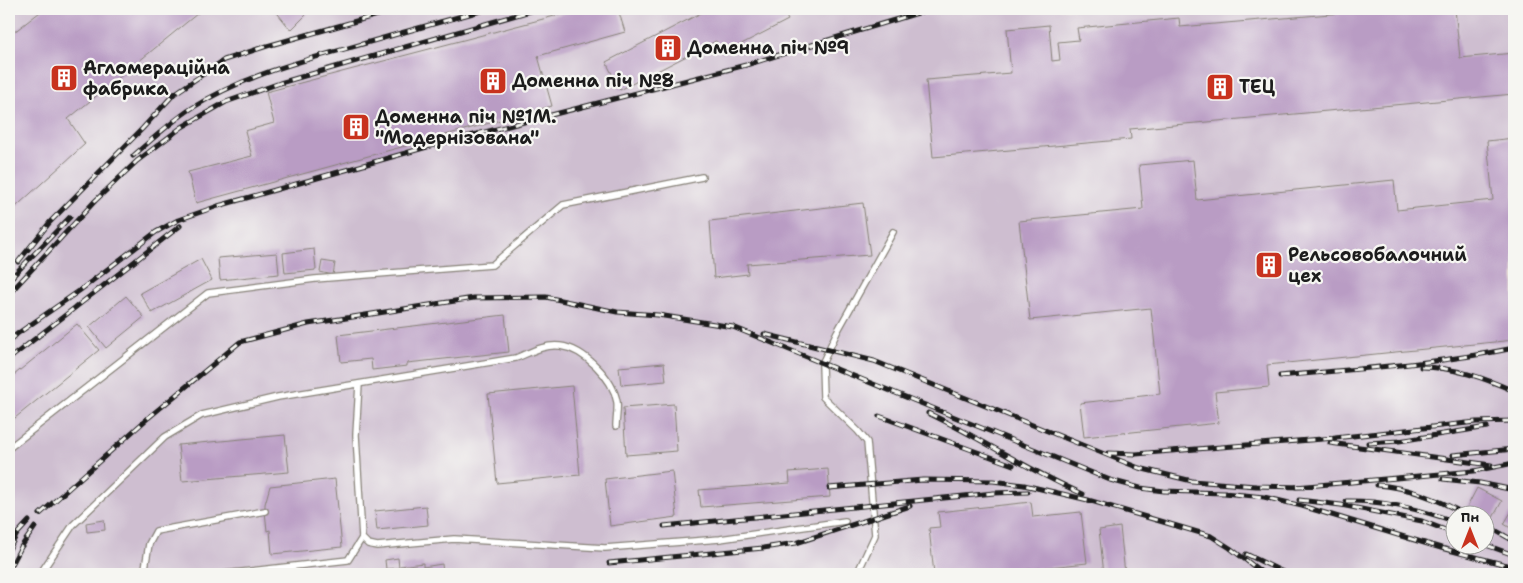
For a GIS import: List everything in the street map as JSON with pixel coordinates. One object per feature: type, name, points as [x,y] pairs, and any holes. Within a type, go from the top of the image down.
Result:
[{"type":"lane","points":[[9,448],[208,293],[316,279],[492,266],[563,205],[702,177]]},
{"type":"lane","points":[[857,574],[874,535],[867,442],[858,430],[822,397],[822,364],[837,332],[893,232]]},
{"type":"lane","points":[[40,574],[73,525],[165,437],[202,415],[278,397],[516,358],[543,347],[559,345],[576,350],[588,358],[610,383],[617,402],[616,426]]},
{"type":"lane","points":[[224,574],[348,560],[362,538],[356,435],[360,384]]},
{"type":"lane","points":[[144,574],[149,544],[156,531],[265,511]]},
{"type":"lane","points":[[362,538],[368,544],[377,546],[454,539],[605,548],[720,539],[845,521]]},
{"type":"shaded area","points":[[9,9],[1514,9],[1514,574],[9,574]]},
{"type":"building","name":"Агломераційна фабрика","points":[[44,9],[203,9],[68,119],[85,144],[9,213],[9,36]]},
{"type":"building","points":[[274,9],[312,9],[291,30]]},
{"type":"building","name":"Доменна піч №1М. \"Модернізована\"","points":[[581,9],[618,9],[625,32],[538,56],[552,106],[196,203],[188,172],[252,156],[245,131],[274,123],[266,92]]},
{"type":"building","name":"Доменна піч №9","points":[[702,9],[782,9],[788,20],[722,54],[716,41],[620,90],[606,62],[703,12]]},
{"type":"building","name":"ТЕЦ","points":[[1388,9],[1455,9],[1460,58],[1514,53],[1514,94],[1130,129],[1131,139],[933,157],[926,80],[1011,73],[1007,29],[1049,25],[1052,61],[1060,60],[1058,42],[1079,40],[1077,28],[1179,18],[1180,27]]},
{"type":"building","name":"Рельсовобалочний цех","points":[[1514,138],[1514,340],[1267,365],[1269,387],[1215,392],[1219,423],[1084,437],[1080,403],[1160,394],[1151,308],[1030,320],[1019,221],[1143,209],[1139,165],[1193,160],[1197,200],[1394,180],[1397,210],[1493,200],[1487,141]]},
{"type":"building","points":[[863,203],[870,255],[747,264],[748,274],[714,278],[710,221]]},
{"type":"building","points":[[314,249],[316,270],[285,273],[283,253]]},
{"type":"building","points":[[277,253],[279,274],[220,280],[218,258]]},
{"type":"building","points":[[201,259],[212,280],[152,313],[140,293]]},
{"type":"building","points":[[322,261],[335,263],[333,275],[320,272]]},
{"type":"building","points":[[126,296],[144,317],[106,348],[89,327]]},
{"type":"building","points":[[505,315],[509,352],[407,363],[407,366],[372,370],[371,359],[341,362],[338,335]]},
{"type":"building","points":[[77,324],[99,350],[10,422],[9,379]]},
{"type":"building","points":[[664,363],[666,381],[621,385],[619,367]]},
{"type":"building","points":[[572,386],[580,475],[497,483],[488,394]]},
{"type":"building","points":[[674,404],[677,451],[626,455],[623,408]]},
{"type":"building","points":[[285,435],[289,472],[182,481],[178,445]]},
{"type":"building","points":[[828,469],[830,497],[701,507],[699,490],[790,483],[789,472]]},
{"type":"building","points":[[672,471],[677,517],[610,526],[605,479]]},
{"type":"building","points":[[335,479],[342,547],[272,554],[270,530],[267,531],[265,511],[270,486]]},
{"type":"building","points":[[1477,488],[1502,501],[1496,512],[1496,506],[1468,506]]},
{"type":"building","points":[[1031,502],[1033,517],[1081,512],[1087,563],[985,574],[934,574],[929,528],[940,527],[938,512]]},
{"type":"building","points":[[426,506],[428,525],[377,530],[375,511]]},
{"type":"building","points":[[1514,507],[1514,530],[1504,524]]},
{"type":"building","points":[[104,520],[105,530],[87,532],[86,523]]},
{"type":"building","points":[[1120,527],[1125,574],[1104,574],[1099,530]]},
{"type":"building","points":[[398,558],[399,568],[386,569],[385,560]]},
{"type":"building","points":[[423,563],[423,567],[442,564],[443,574],[401,574],[400,566]]},
{"type":"railway","points":[[18,262],[50,222],[174,94],[224,60],[399,9]]},
{"type":"railway","points":[[133,156],[192,108],[250,79],[311,58],[488,9]]},
{"type":"railway","points":[[9,294],[95,201],[137,161],[182,127],[226,102],[280,83],[537,9]]},
{"type":"railway","points":[[9,342],[17,334],[79,291],[156,232],[178,220],[218,206],[434,145],[746,65],[931,9]]},
{"type":"railway","points":[[9,280],[70,217]]},
{"type":"railway","points":[[9,359],[180,226]]},
{"type":"railway","points":[[40,514],[148,418],[240,342],[308,324],[474,298],[546,297],[617,312],[658,315],[733,327],[1110,480],[1140,488],[1164,491],[1224,493],[1264,497],[1302,506],[1441,548],[1514,567]]},
{"type":"railway","points":[[764,334],[874,361],[1139,468],[1192,481],[1256,486],[1304,487]]},
{"type":"railway","points":[[1280,376],[1427,362],[1514,348]]},
{"type":"railway","points":[[1421,367],[1433,367],[1469,374],[1514,391]]},
{"type":"railway","points":[[928,413],[1043,475],[1083,494]]},
{"type":"railway","points":[[879,416],[1013,465]]},
{"type":"railway","points":[[1108,453],[1136,454],[1335,438],[1476,422],[1514,421]]},
{"type":"railway","points":[[1368,443],[1399,441],[1487,427]]},
{"type":"railway","points":[[1330,443],[1491,465]]},
{"type":"railway","points":[[1453,455],[1514,449]]},
{"type":"railway","points":[[1296,487],[1474,471],[1514,463]]},
{"type":"railway","points":[[1443,479],[1480,483],[1514,490]]},
{"type":"railway","points":[[829,488],[923,480],[993,481],[1024,485],[1088,500],[1211,536],[1264,574]]},
{"type":"railway","points":[[1377,485],[1412,491],[1448,506]]},
{"type":"railway","points":[[664,526],[994,493],[1028,492]]},
{"type":"railway","points":[[1299,500],[1341,505],[1422,521],[1446,530]]},
{"type":"railway","points":[[1346,501],[1402,506],[1446,519]]},
{"type":"railway","points":[[609,563],[796,543],[910,506]]},
{"type":"railway","points":[[9,549],[17,534],[29,521]]},
{"type":"railway","points":[[9,570],[21,547],[35,527]]},
{"type":"railway","points":[[1496,531],[1514,541]]},
{"type":"railway","points":[[1496,549],[1514,555]]},
{"type":"railway","points":[[1246,554],[1287,574]]},
{"type":"place","name":"Доменна піч №9","points":[[668,48]]},
{"type":"place","name":"Агломераційна фабрика","points":[[64,78]]},
{"type":"place","name":"Доменна піч №8","points":[[493,81]]},
{"type":"place","name":"ТЕЦ","points":[[1220,87]]},
{"type":"place","name":"Доменна піч №1М. \"Модернізована\"","points":[[356,127]]},
{"type":"place","name":"Рельсовобалочний цех","points":[[1269,265]]}]
